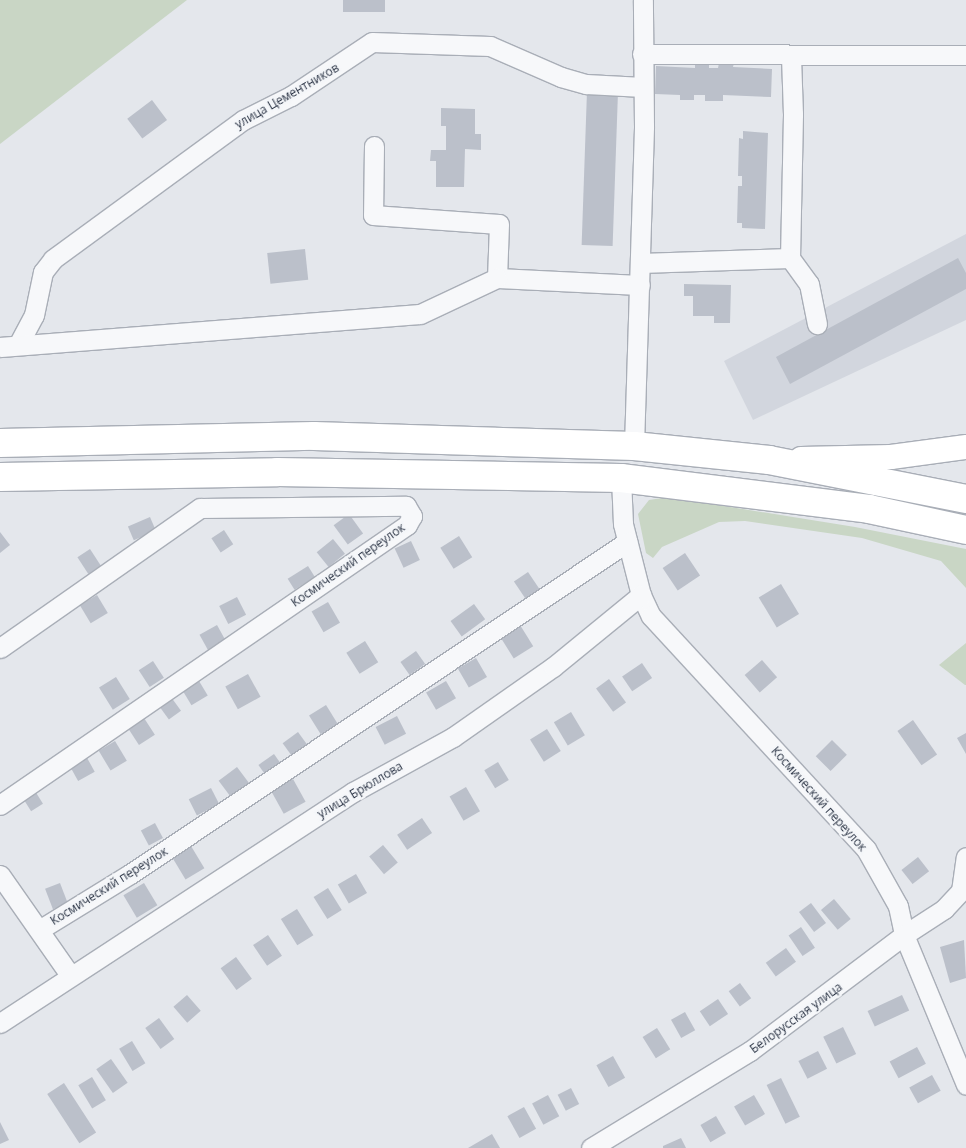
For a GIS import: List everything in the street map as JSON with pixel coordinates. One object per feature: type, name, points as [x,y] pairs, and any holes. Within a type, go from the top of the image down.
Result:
[{"type":"highway","points":[[0,443],[314,436],[634,446],[770,460],[966,499]]},
{"type":"highway","points":[[0,477],[287,472],[621,478],[869,509],[966,530]]},
{"type":"main road","points":[[770,460],[891,457],[966,447]]},
{"type":"street","points":[[634,446],[640,285],[643,0]]},
{"type":"street","name":"улица Цементников","points":[[9,346],[34,315],[43,272],[53,259],[243,120],[292,96],[372,42],[490,46],[560,77],[586,84],[643,86]]},
{"type":"street","points":[[642,54],[791,56],[966,55]]},
{"type":"street","points":[[791,56],[793,114],[790,258],[809,284],[816,324]]},
{"type":"street","points":[[374,146],[373,215],[499,224],[496,278]]},
{"type":"street","points":[[640,263],[790,258]]},
{"type":"street","points":[[9,346],[420,314],[496,278],[640,285]]},
{"type":"street","name":"Космический переулок","points":[[621,478],[623,524],[641,595],[651,616],[866,849],[898,906],[904,935],[966,1085]]},
{"type":"street","name":"Космический переулок","points":[[0,648],[200,508],[406,506],[412,516],[407,525],[0,805]]},
{"type":"street","name":"Космический переулок","points":[[39,930],[130,874],[627,542]]},
{"type":"street","name":"улица Брюллова","points":[[0,1023],[70,975],[353,792],[453,737],[553,667],[641,595]]},
{"type":"street","name":"Белорусская улица","points":[[591,1148],[750,1051],[904,935],[944,909],[961,891],[966,857]]},
{"type":"street","points":[[0,875],[70,975]]},
{"type":"shaded area","points":[[966,234],[966,320],[753,420],[724,361]]},
{"type":"green space","points":[[0,0],[187,0],[0,144]]},
{"type":"green space","points":[[668,497],[855,527],[966,549],[966,588],[941,561],[862,538],[745,521],[719,522],[662,547],[653,558],[646,553],[638,514],[649,500]]},
{"type":"green space","points":[[966,643],[966,685],[965,685],[939,665]]},
{"type":"building","points":[[343,0],[385,0],[385,12],[343,12]]},
{"type":"building","points":[[695,63],[709,64],[709,68],[718,68],[719,63],[734,63],[733,67],[772,69],[771,97],[723,95],[723,101],[705,101],[705,95],[694,95],[694,100],[680,100],[680,95],[655,94],[656,66],[695,68]]},
{"type":"building","points":[[587,91],[618,92],[613,246],[582,245]]},
{"type":"building","points":[[152,100],[167,120],[142,139],[127,119]]},
{"type":"building","points":[[441,108],[475,109],[475,134],[481,134],[481,150],[465,149],[464,187],[436,187],[436,161],[430,161],[431,150],[446,150],[446,126],[441,126]]},
{"type":"building","points":[[743,131],[768,133],[765,229],[742,228],[742,223],[737,223],[738,186],[742,186],[742,176],[738,176],[739,138],[743,139]]},
{"type":"building","points":[[305,249],[308,280],[270,284],[267,253]]},
{"type":"building","points":[[958,258],[966,273],[966,289],[790,384],[776,357]]},
{"type":"building","points":[[684,284],[731,285],[730,323],[714,323],[714,316],[693,316],[693,296],[684,296]]},
{"type":"building","points":[[349,514],[363,533],[348,545],[334,525]]},
{"type":"building","points":[[150,517],[156,531],[134,540],[128,526]]},
{"type":"building","points":[[224,530],[233,544],[221,552],[211,538]]},
{"type":"building","points":[[0,532],[10,545],[0,553]]},
{"type":"building","points":[[459,536],[472,557],[454,569],[440,548]]},
{"type":"building","points":[[333,539],[345,554],[329,567],[317,552]]},
{"type":"building","points":[[411,541],[420,560],[404,568],[395,549]]},
{"type":"building","points":[[90,549],[101,566],[88,574],[77,557]]},
{"type":"building","points":[[685,553],[700,575],[678,590],[663,568]]},
{"type":"building","points":[[308,566],[315,577],[295,590],[288,579]]},
{"type":"building","points":[[528,572],[540,590],[526,600],[514,582]]},
{"type":"building","points":[[781,584],[799,614],[777,627],[759,597]]},
{"type":"building","points":[[97,595],[108,613],[91,623],[80,605]]},
{"type":"building","points":[[237,597],[246,615],[228,624],[219,606]]},
{"type":"building","points":[[328,602],[340,623],[324,632],[312,612]]},
{"type":"building","points":[[474,604],[485,619],[462,636],[451,621]]},
{"type":"building","points":[[217,625],[226,641],[208,650],[200,635]]},
{"type":"building","points":[[520,625],[533,646],[514,658],[500,637]]},
{"type":"building","points":[[365,641],[378,662],[360,674],[346,653]]},
{"type":"building","points":[[416,651],[425,664],[410,675],[400,662]]},
{"type":"building","points":[[476,658],[487,677],[469,688],[458,668]]},
{"type":"building","points":[[762,660],[777,677],[760,692],[745,675]]},
{"type":"building","points":[[153,661],[164,678],[150,687],[139,670]]},
{"type":"building","points":[[642,663],[652,678],[632,691],[622,676]]},
{"type":"building","points":[[248,674],[261,697],[238,709],[225,687]]},
{"type":"building","points":[[116,677],[130,699],[113,710],[99,688]]},
{"type":"building","points":[[609,679],[626,702],[613,712],[596,688]]},
{"type":"building","points":[[199,681],[208,696],[191,705],[183,691]]},
{"type":"building","points":[[446,681],[456,698],[436,710],[426,692]]},
{"type":"building","points":[[171,697],[181,711],[169,720],[159,706]]},
{"type":"building","points":[[326,705],[338,724],[321,734],[309,716]]},
{"type":"building","points":[[571,712],[585,735],[568,745],[554,722]]},
{"type":"building","points":[[397,716],[406,734],[385,745],[376,727]]},
{"type":"building","points":[[144,718],[155,735],[139,745],[128,728]]},
{"type":"building","points":[[913,720],[937,754],[922,765],[897,731]]},
{"type":"building","points":[[547,729],[561,751],[544,762],[530,740]]},
{"type":"building","points":[[298,732],[308,746],[293,757],[283,743]]},
{"type":"building","points":[[966,733],[966,754],[957,738]]},
{"type":"building","points":[[832,740],[847,755],[831,771],[816,756]]},
{"type":"building","points":[[115,741],[127,761],[111,771],[99,751]]},
{"type":"building","points":[[274,754],[281,764],[265,775],[258,765]]},
{"type":"building","points":[[86,756],[95,772],[78,781],[69,765]]},
{"type":"building","points":[[498,762],[509,780],[495,788],[484,770]]},
{"type":"building","points":[[237,767],[249,783],[231,797],[219,781]]},
{"type":"building","points":[[293,779],[306,802],[284,814],[271,791]]},
{"type":"building","points":[[466,787],[480,811],[464,821],[450,796]]},
{"type":"building","points":[[211,788],[219,804],[197,815],[189,799]]},
{"type":"building","points":[[35,791],[43,804],[31,811],[23,798]]},
{"type":"building","points":[[422,818],[432,833],[407,850],[397,835]]},
{"type":"building","points":[[155,823],[163,838],[149,846],[141,831]]},
{"type":"building","points":[[383,845],[398,863],[384,874],[369,857]]},
{"type":"building","points":[[191,846],[204,868],[186,880],[172,857]]},
{"type":"building","points":[[918,857],[929,871],[913,884],[901,870]]},
{"type":"building","points":[[356,874],[367,893],[349,904],[338,884]]},
{"type":"building","points":[[60,883],[68,904],[53,909],[45,889]]},
{"type":"building","points":[[144,883],[157,905],[137,918],[123,895]]},
{"type":"building","points":[[328,888],[342,910],[327,919],[314,897]]},
{"type":"building","points":[[834,899],[851,919],[838,930],[821,910]]},
{"type":"building","points":[[811,903],[826,923],[814,932],[799,912]]},
{"type":"building","points":[[297,909],[313,935],[297,945],[281,919]]},
{"type":"building","points":[[801,927],[815,948],[803,956],[789,935]]},
{"type":"building","points":[[268,935],[282,956],[267,966],[253,945]]},
{"type":"building","points":[[964,940],[966,978],[950,983],[940,947]]},
{"type":"building","points":[[786,948],[796,962],[776,976],[766,963]]},
{"type":"building","points":[[236,957],[252,979],[236,990],[221,968]]},
{"type":"building","points":[[740,983],[751,998],[740,1007],[729,991]]},
{"type":"building","points":[[187,995],[201,1011],[187,1023],[173,1007]]},
{"type":"building","points":[[902,995],[909,1010],[875,1026],[868,1011]]},
{"type":"building","points":[[718,999],[728,1014],[710,1026],[700,1011]]},
{"type":"building","points":[[685,1012],[695,1030],[681,1038],[671,1020]]},
{"type":"building","points":[[159,1018],[174,1039],[161,1049],[145,1028]]},
{"type":"building","points":[[843,1027],[856,1054],[836,1064],[823,1037]]},
{"type":"building","points":[[657,1028],[670,1049],[656,1058],[643,1037]]},
{"type":"building","points":[[132,1041],[145,1063],[133,1071],[119,1049]]},
{"type":"building","points":[[917,1047],[926,1064],[899,1078],[890,1062]]},
{"type":"building","points":[[818,1051],[827,1069],[807,1079],[798,1061]]},
{"type":"building","points":[[613,1056],[625,1078],[609,1087],[596,1065]]},
{"type":"building","points":[[111,1059],[128,1083],[113,1093],[96,1069]]},
{"type":"building","points":[[932,1075],[941,1091],[918,1103],[909,1088]]},
{"type":"building","points":[[92,1077],[106,1100],[92,1108],[78,1085]]},
{"type":"building","points":[[781,1078],[800,1117],[785,1124],[767,1085]]},
{"type":"building","points":[[64,1083],[96,1132],[79,1143],[47,1094]]},
{"type":"building","points":[[571,1088],[579,1104],[566,1111],[558,1095]]},
{"type":"building","points":[[548,1095],[559,1116],[543,1125],[532,1103]]},
{"type":"building","points":[[754,1095],[765,1114],[745,1126],[734,1106]]},
{"type":"building","points":[[524,1107],[536,1129],[520,1138],[507,1116]]},
{"type":"building","points":[[716,1116],[726,1133],[710,1142],[700,1125]]},
{"type":"building","points":[[0,1122],[9,1140],[0,1144]]},
{"type":"building","points":[[492,1134],[500,1148],[468,1148]]},
{"type":"building","points":[[681,1138],[686,1148],[663,1148],[663,1146]]}]
